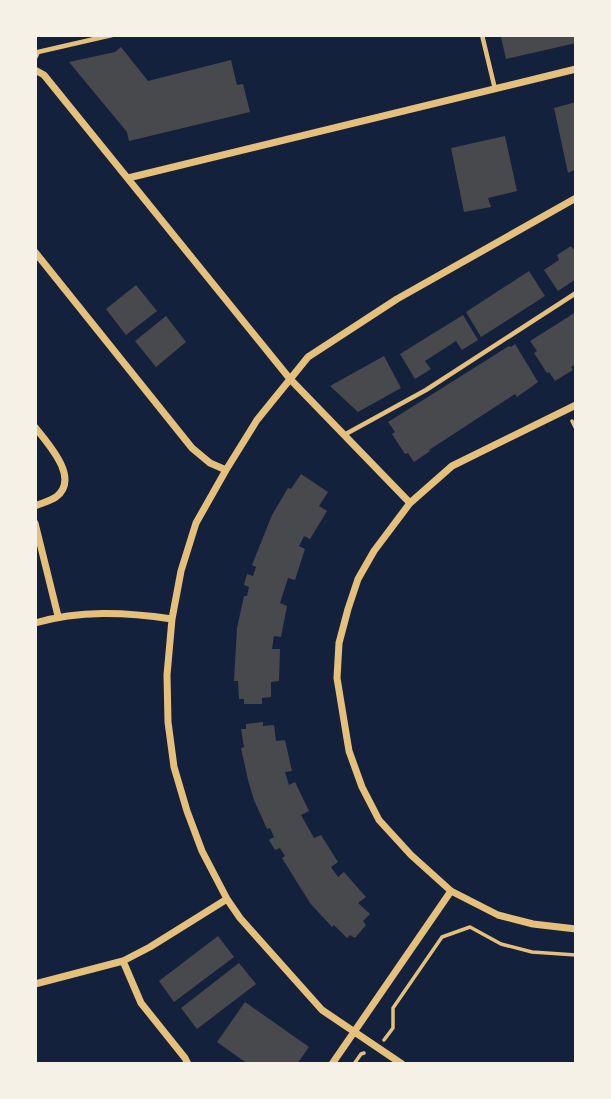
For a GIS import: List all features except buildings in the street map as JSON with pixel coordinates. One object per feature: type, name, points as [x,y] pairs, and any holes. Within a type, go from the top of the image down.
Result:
[{"type":"street","points":[[128,178],[576,69]]},
{"type":"street","points":[[35,70],[44,75],[290,379],[410,503]]},
{"type":"street","points":[[402,1064],[322,1010],[254,935],[227,900],[202,851],[174,767],[168,722],[167,687],[172,619],[181,571],[196,523],[226,470],[257,420],[308,357],[397,299],[576,198]]},
{"type":"street","points":[[35,251],[192,448],[210,463],[226,470]]},
{"type":"street","points":[[576,405],[452,466],[410,503],[374,551],[358,579],[339,643],[337,678],[349,751],[362,787],[379,820],[411,855],[450,891],[498,915],[533,924],[576,929]]},
{"type":"street","points":[[35,427],[59,458],[65,477],[59,495],[35,506]]},
{"type":"street","points":[[35,523],[58,616]]},
{"type":"street","points":[[35,623],[58,616],[108,613],[172,619]]},
{"type":"street","points":[[331,1064],[450,891]]},
{"type":"street","points":[[35,984],[123,961],[227,900]]},
{"type":"street","points":[[123,961],[141,1003],[188,1064]]},
{"type":"lane","points":[[35,58],[38,52],[112,35]]},
{"type":"lane","points":[[482,35],[495,89]]},
{"type":"lane","points":[[344,435],[426,390],[576,293]]},
{"type":"path","points":[[354,1064],[361,1054],[378,1048],[393,1028],[393,1008],[442,937],[470,927],[501,944],[531,952],[576,955]]}]
